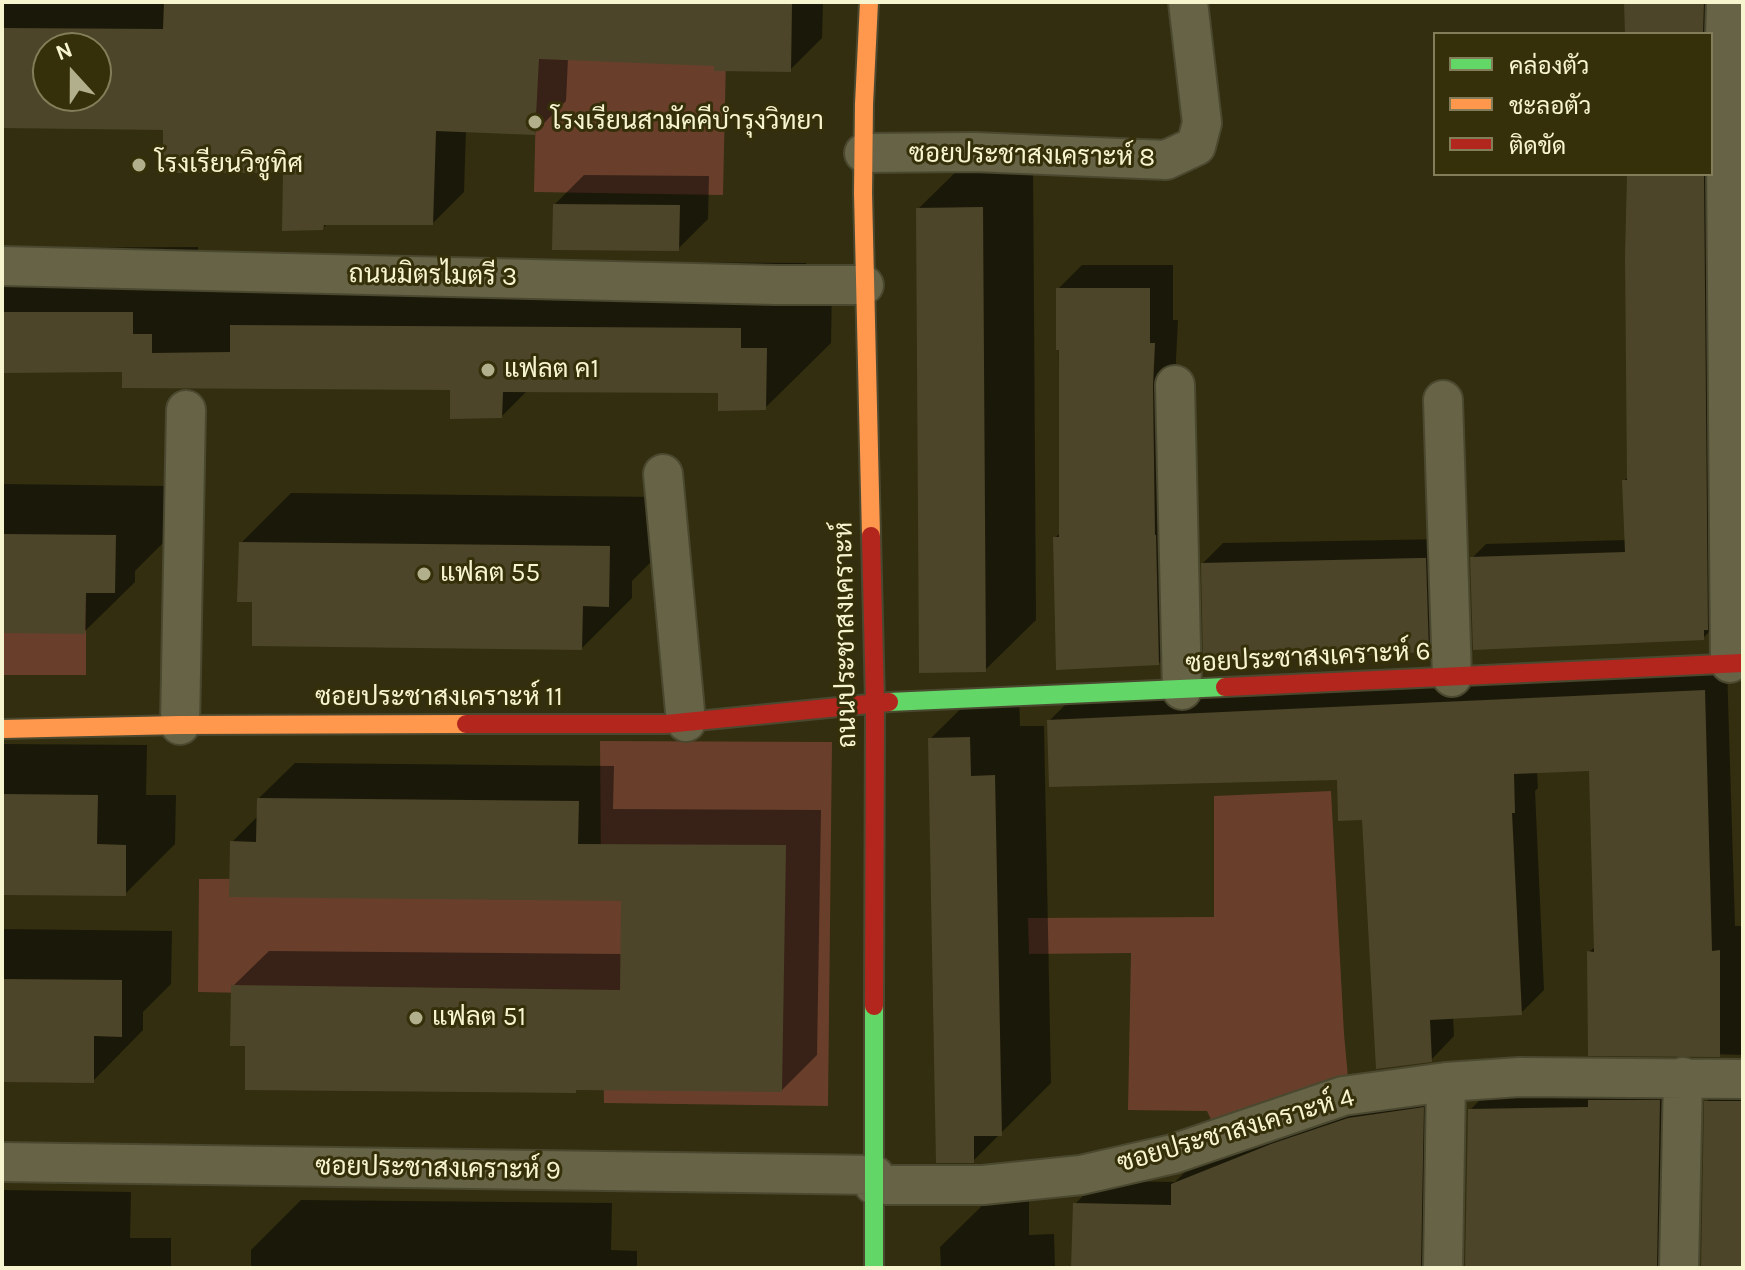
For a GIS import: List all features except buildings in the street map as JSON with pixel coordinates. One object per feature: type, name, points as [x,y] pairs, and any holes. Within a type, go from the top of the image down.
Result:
[{"type":"street","name":"ถนนประชาสงเคราะห์","points":[[869,2],[864,104],[864,285],[875,703],[874,1268]]},
{"type":"street","name":"ซอยประชาสงเคราะห์ 8","points":[[864,153],[974,152],[1166,160],[1196,146],[1202,123],[1188,2]]},
{"type":"street","points":[[1726,2],[1737,663]]},
{"type":"street","name":"ถนนมิตรไมตรี 3","points":[[2,266],[864,285]]},
{"type":"street","points":[[1175,385],[1182,690]]},
{"type":"street","points":[[1443,400],[1452,677]]},
{"type":"street","points":[[180,725],[186,410]]},
{"type":"street","points":[[663,474],[686,722]]},
{"type":"street","name":"ซอยประชาสงเคราะห์ 6","points":[[875,703],[1737,663]]},
{"type":"street","name":"ซอยประชาสงเคราะห์ 11","points":[[2,729],[180,725],[666,724],[875,703]]},
{"type":"street","name":"ซอยประชาสงเคราะห์ 4","points":[[874,1180],[983,1185],[1081,1175],[1173,1154],[1343,1096],[1446,1082],[1520,1077],[1743,1079]]},
{"type":"street","points":[[1679,1268],[1683,1077]]},
{"type":"street","points":[[1443,1268],[1446,1082]]},
{"type":"street","name":"ซอยประชาสงเคราะห์ 9","points":[[2,1162],[874,1180]]},
{"type":"shaded area","points":[[537,56],[726,58],[723,195],[534,192]]},
{"type":"shaded area","points":[[2,550],[86,554],[86,675],[2,675]]},
{"type":"shaded area","points":[[600,741],[832,742],[828,1106],[604,1103],[602,1000],[198,992],[199,879],[601,877]]},
{"type":"shaded area","points":[[1331,791],[1349,1088],[1215,1128],[1207,1111],[1128,1110],[1131,953],[1029,954],[1028,918],[1214,917],[1214,796]]},
{"type":"traffic: fast","points":[[889,702],[1225,687]]},
{"type":"traffic: fast","points":[[874,1006],[874,1268]]},
{"type":"traffic: slow","points":[[869,2],[863,193],[871,536]]},
{"type":"traffic: slow","points":[[2,729],[466,724]]},
{"type":"traffic: jam","points":[[871,536],[875,703],[874,1006]]},
{"type":"traffic: jam","points":[[1225,687],[1743,663]]},
{"type":"traffic: jam","points":[[466,724],[666,724],[889,702]]},
{"type":"place","name":"โรงเรียนสามัคคีบํารุงวิทยา","points":[[535,122]]},
{"type":"place","name":"โรงเรียนวิชูทิศ","points":[[139,165]]},
{"type":"place","name":"แฟลต ค1","points":[[488,370]]},
{"type":"place","name":"แฟลต 55","points":[[424,574]]},
{"type":"place","name":"แฟลต 51","points":[[416,1018]]}]
